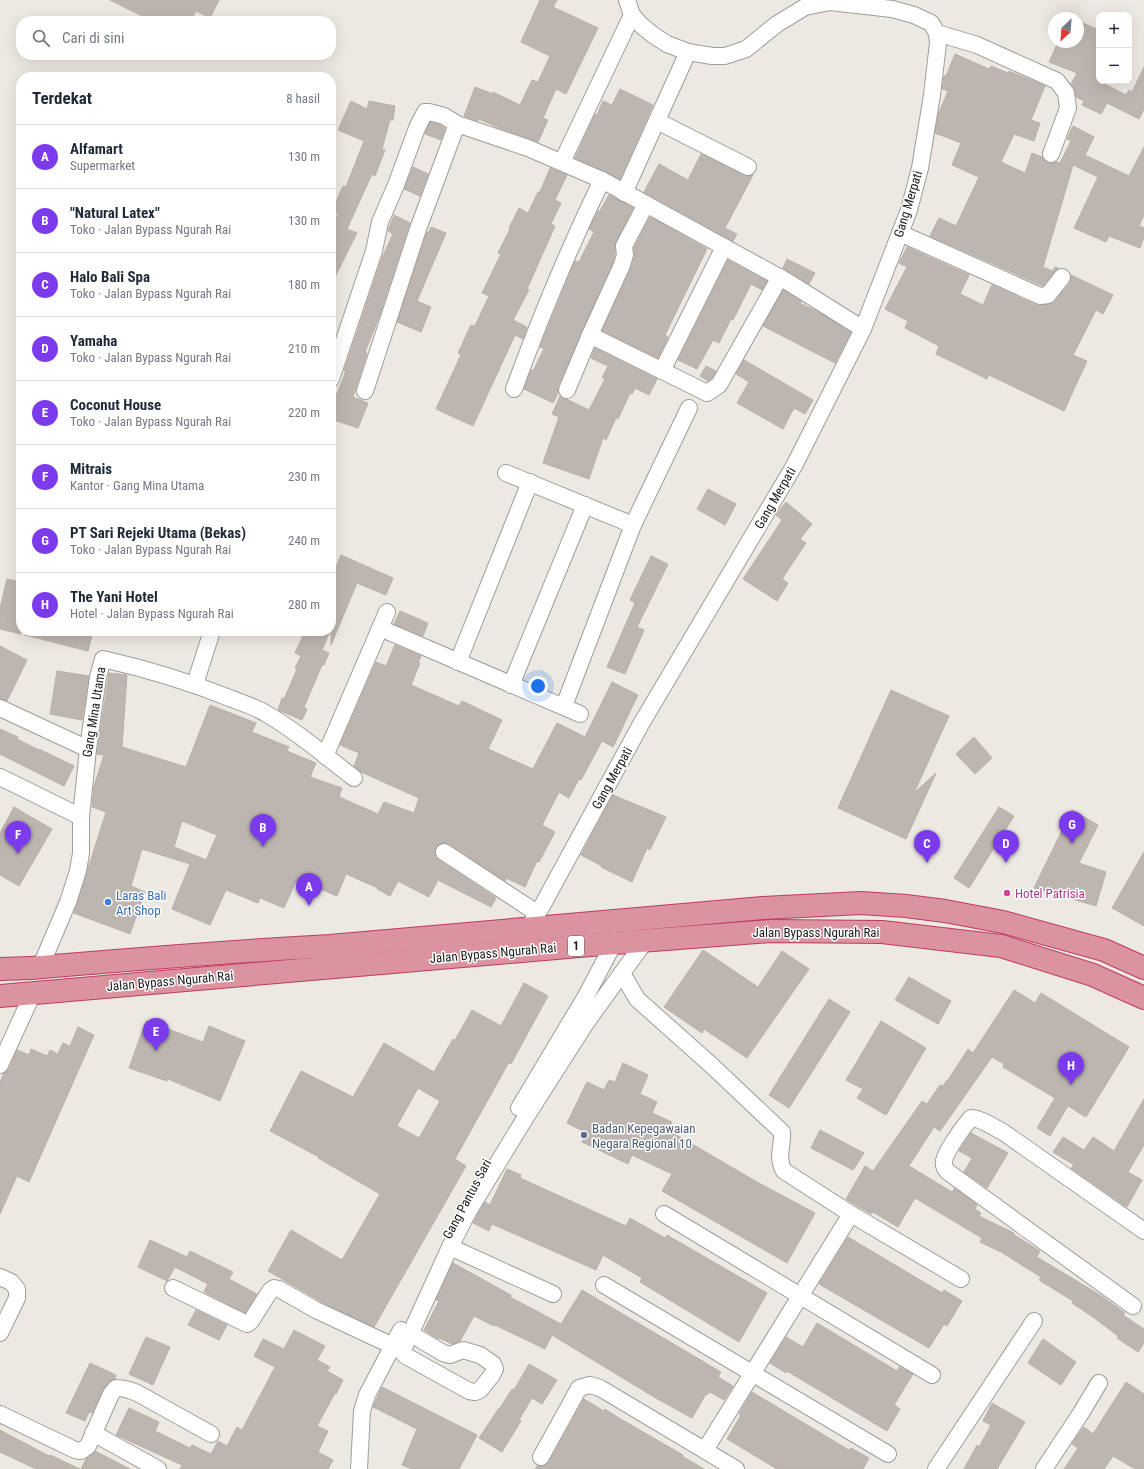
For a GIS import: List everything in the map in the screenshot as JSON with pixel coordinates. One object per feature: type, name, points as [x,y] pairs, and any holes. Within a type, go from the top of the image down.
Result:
[{"type":"highway","name":"Jalan Bypass Ngurah Rai","points":[[0,996],[331,957],[532,922],[861,903],[906,906],[945,911],[1003,922],[1104,950],[1144,968]]},
{"type":"highway","name":"Jalan Bypass Ngurah Rai","points":[[0,969],[40,968],[160,957],[331,957],[614,943],[771,931],[882,932],[910,934],[1001,946],[1093,975],[1144,998]]},
{"type":"street","points":[[629,7],[641,25],[653,35],[668,44],[688,52],[712,56],[725,56],[746,48],[777,24],[805,7],[830,2],[892,8],[914,15],[931,23],[938,33],[977,45],[1056,81],[1066,93],[1068,108],[1051,154]]},
{"type":"street","points":[[562,162],[629,7]]},
{"type":"street","name":"Gang Merpati","points":[[532,922],[641,724],[794,466],[863,329],[909,210],[920,168],[932,94],[938,33]]},
{"type":"street","points":[[624,193],[688,52]]},
{"type":"street","points":[[336,364],[374,251],[380,222],[396,185],[417,128],[425,112],[444,116],[457,124],[528,148],[602,180],[780,277],[863,329]]},
{"type":"street","points":[[657,120],[748,167]]},
{"type":"street","points":[[365,391],[418,229],[457,124]]},
{"type":"street","points":[[514,389],[527,353],[578,229],[602,180]]},
{"type":"street","points":[[567,390],[622,265],[625,255],[624,246],[646,204]]},
{"type":"street","points":[[900,233],[1040,296],[1048,295],[1062,277]]},
{"type":"street","points":[[662,371],[724,247]]},
{"type":"street","points":[[590,335],[707,393],[720,385],[780,277]]},
{"type":"street","points":[[564,706],[633,526],[689,408]]},
{"type":"street","points":[[506,473],[633,526]]},
{"type":"street","points":[[458,662],[530,482]]},
{"type":"street","points":[[511,685],[585,505]]},
{"type":"street","points":[[325,756],[387,612]]},
{"type":"street","points":[[380,628],[580,714]]},
{"type":"street","points":[[195,684],[210,636]]},
{"type":"street","name":"Gang Mina Utama","points":[[40,968],[68,902],[78,871],[81,853],[81,817],[88,749],[98,678],[103,659],[150,670],[195,684],[264,712],[298,735],[354,778]]},
{"type":"street","points":[[0,708],[88,749]]},
{"type":"street","points":[[0,777],[81,817]]},
{"type":"street","points":[[444,852],[532,922]]},
{"type":"street","points":[[411,1334],[443,1353],[450,1355],[463,1350],[468,1350],[480,1355],[493,1364],[494,1369],[492,1375],[480,1390],[475,1392],[469,1391],[406,1356],[402,1352],[450,1247],[468,1212],[524,1120],[586,1023],[646,940]]},
{"type":"street","name":"Gang Pantus Sari","points":[[359,1469],[362,1412],[367,1395],[393,1346],[470,1189],[586,996],[614,943]]},
{"type":"street","points":[[622,973],[637,1000],[710,1064],[782,1132],[783,1143],[779,1163],[784,1171],[851,1214],[961,1278]]},
{"type":"street","points":[[0,1065],[33,993]]},
{"type":"street","points":[[1133,1306],[948,1172],[944,1167],[944,1159],[971,1118],[977,1119],[1003,1132],[1144,1231]]},
{"type":"street","points":[[664,1214],[932,1375]]},
{"type":"street","points":[[705,1450],[851,1214]]},
{"type":"street","points":[[450,1247],[553,1294]]},
{"type":"street","points":[[0,1277],[11,1282],[17,1289],[17,1298],[0,1334]]},
{"type":"street","points":[[604,1285],[888,1454]]},
{"type":"street","points":[[173,1288],[247,1324],[251,1321],[270,1291],[274,1288],[279,1289],[316,1310],[393,1346]]},
{"type":"street","points":[[936,1469],[1034,1321]]},
{"type":"street","points":[[1044,1469],[1082,1413],[1099,1383]]},
{"type":"street","points":[[541,1457],[579,1388],[590,1385],[600,1388],[736,1469]]},
{"type":"street","points":[[0,1414],[74,1450],[81,1450],[88,1446],[110,1394],[116,1388],[121,1388],[139,1394],[211,1434]]},
{"type":"street","points":[[93,1432],[158,1469]]},
{"type":"building","points":[[110,0],[219,0],[211,16],[206,16],[196,11],[194,16],[142,16]]},
{"type":"building","points":[[540,0],[557,0],[553,7],[598,28],[566,94],[556,89],[543,118],[548,120],[538,142],[479,119],[478,121],[464,116],[475,87],[493,94],[493,92],[520,105],[532,80],[538,82],[550,56],[521,42]]},
{"type":"building","points":[[1084,24],[1096,29],[1096,84],[1105,84],[1126,95],[1129,90],[1132,92],[1144,67],[1144,109],[1139,119],[1107,103],[1101,114],[1082,105],[1084,101],[1076,97],[1075,91],[1071,84],[1077,73],[1049,62],[1055,48],[1084,48]]},
{"type":"building","points":[[955,54],[989,69],[991,66],[1008,73],[1009,71],[1045,86],[1031,120],[1040,123],[1034,141],[1014,134],[1001,162],[1025,173],[1032,153],[1042,157],[1048,163],[1060,163],[1071,141],[1067,139],[1073,126],[1094,137],[1085,155],[1129,176],[1144,147],[1144,215],[1139,226],[1144,228],[1144,237],[1140,248],[1109,236],[1106,242],[1074,228],[1098,177],[1073,165],[1043,267],[1053,271],[1055,267],[1058,268],[1043,286],[930,236],[939,218],[956,226],[979,177],[952,165],[961,143],[935,133],[938,115],[948,91],[942,89],[944,76],[946,76]]},
{"type":"building","points":[[620,89],[653,105],[620,179],[575,158],[595,114],[597,115],[603,101],[612,105]]},
{"type":"building","points":[[351,101],[367,109],[369,101],[395,106],[393,120],[390,120],[382,149],[385,150],[375,176],[372,174],[347,229],[357,233],[336,275],[336,218],[338,214],[336,213],[336,202],[343,186],[346,187],[364,141],[338,130]]},
{"type":"building","points":[[430,122],[445,128],[441,140],[425,134]]},
{"type":"building","points":[[701,154],[744,175],[753,175],[725,228],[737,234],[733,241],[644,192],[659,164],[688,180]]},
{"type":"building","points":[[413,167],[428,174],[420,196],[404,189]]},
{"type":"building","points":[[550,168],[567,175],[555,200],[561,203],[551,224],[555,226],[527,289],[529,290],[513,320],[527,327],[523,339],[515,335],[473,426],[436,409],[461,355],[458,353],[471,325],[475,326],[489,296],[482,293],[501,254],[498,253],[510,229],[509,228],[519,208],[528,213],[538,192],[540,192]]},
{"type":"building","points":[[609,195],[633,208],[616,242],[613,262],[558,386],[558,393],[553,403],[524,389],[531,370],[533,371],[544,349],[540,347],[575,261],[579,262],[594,232],[589,229],[598,211],[600,211]]},
{"type":"building","points":[[394,215],[410,223],[379,317],[365,352],[367,353],[353,397],[368,403],[358,428],[336,421],[336,394],[346,371],[344,371],[382,258],[393,234],[388,231]]},
{"type":"building","points":[[650,217],[707,249],[665,335],[668,337],[658,358],[602,331],[631,268],[634,257],[634,248]]},
{"type":"building","points":[[431,227],[446,233],[417,301],[431,307],[421,332],[397,322],[427,232],[429,232]]},
{"type":"building","points":[[907,247],[969,275],[960,294],[983,305],[992,285],[1036,305],[1052,303],[1070,283],[1071,275],[1113,295],[1103,314],[1096,310],[1073,355],[1087,361],[1064,411],[989,375],[987,379],[936,354],[939,346],[905,328],[908,321],[885,309],[907,267],[899,263]]},
{"type":"building","points":[[787,259],[815,273],[809,284],[783,268]]},
{"type":"building","points":[[728,260],[767,281],[762,290],[751,284],[733,320],[731,319],[719,343],[713,340],[697,369],[678,360]]},
{"type":"building","points":[[783,290],[801,301],[800,303],[851,332],[835,363],[763,326]]},
{"type":"building","points":[[595,348],[657,379],[649,395],[635,388],[632,394],[630,393],[606,440],[603,438],[589,479],[543,463],[559,417],[552,414],[560,396],[589,410],[605,379],[602,378],[608,366],[591,358]]},
{"type":"building","points":[[744,360],[813,400],[805,414],[794,408],[783,429],[737,403],[749,382],[736,374]]},
{"type":"building","points":[[706,366],[716,371],[712,378],[708,381],[700,376]]},
{"type":"building","points":[[708,489],[736,504],[725,525],[697,509]]},
{"type":"building","points":[[786,502],[812,524],[800,539],[806,543],[782,579],[788,583],[777,601],[743,579],[782,520],[776,515]]},
{"type":"building","points":[[341,555],[393,578],[386,595],[357,583],[336,633],[336,567]]},
{"type":"building","points":[[651,556],[668,564],[637,627],[644,630],[625,674],[607,667],[635,603],[630,600]]},
{"type":"building","points":[[7,579],[16,581],[16,633],[0,629],[0,608]]},
{"type":"building","points":[[400,611],[428,623],[423,636],[394,624]]},
{"type":"building","points":[[29,636],[92,636],[88,651]]},
{"type":"building","points":[[303,636],[328,636],[322,650],[329,653],[324,665],[322,665],[304,707],[307,709],[302,720],[278,710],[282,698],[284,699],[297,669],[295,668],[301,656],[295,653]]},
{"type":"building","points":[[331,636],[335,636],[331,645]]},
{"type":"building","points":[[395,645],[421,656],[418,663],[420,663],[411,685],[459,706],[462,701],[502,720],[488,749],[533,769],[557,723],[585,737],[612,682],[638,695],[613,747],[602,741],[581,780],[579,779],[569,798],[559,792],[542,825],[555,832],[539,862],[537,861],[525,887],[506,878],[505,881],[449,844],[444,843],[439,844],[436,847],[436,857],[496,898],[491,907],[438,880],[429,897],[398,881],[390,896],[377,889],[378,888],[346,874],[337,896],[297,879],[284,908],[260,898],[258,903],[226,890],[210,925],[172,909],[190,864],[142,849],[131,886],[145,892],[130,934],[74,913],[106,812],[92,807],[94,786],[104,755],[97,754],[109,673],[127,675],[122,747],[186,767],[210,705],[256,723],[252,732],[289,747],[287,751],[316,763],[310,777],[342,788],[339,797],[378,814],[384,802],[414,813],[419,798],[361,772],[354,766],[359,753],[340,745],[376,662],[386,666]],"holes":[[[182,821],[217,835],[206,860],[174,847]]]},
{"type":"building","points":[[0,646],[27,660],[7,701],[0,699]]},
{"type":"building","points":[[57,671],[89,676],[82,720],[50,714]]},
{"type":"building","points":[[891,690],[949,716],[914,793],[936,773],[906,839],[838,808]]},
{"type":"building","points":[[0,729],[18,737],[17,739],[39,750],[74,766],[64,786],[0,754]]},
{"type":"building","points":[[974,737],[992,758],[975,774],[956,754]]},
{"type":"building","points":[[613,795],[666,817],[650,850],[647,848],[632,882],[601,867],[602,866],[581,855]]},
{"type":"building","points":[[14,807],[52,829],[19,886],[0,875],[0,833]]},
{"type":"building","points":[[999,807],[1014,816],[969,888],[954,878]]},
{"type":"building","points":[[1072,810],[1098,825],[1079,863],[1106,872],[1096,906],[1034,888]]},
{"type":"building","points":[[1144,852],[1144,926],[1112,908]]},
{"type":"building","points":[[703,950],[758,987],[782,951],[809,969],[747,1058],[704,1029],[702,1033],[664,1007]]},
{"type":"building","points":[[909,977],[951,1001],[938,1024],[895,1000]]},
{"type":"building","points":[[524,983],[548,996],[511,1064],[509,1062],[455,1159],[466,1166],[374,1327],[329,1306],[268,1271],[291,1230],[342,1260],[380,1194],[318,1158],[319,1157],[270,1131],[301,1071],[353,1097],[384,1043],[434,1072],[472,1010],[501,1026]],"holes":[[[418,1088],[440,1101],[419,1138],[397,1126]]]},
{"type":"building","points":[[1014,990],[1035,1003],[1041,993],[1129,1047],[1086,1117],[1068,1106],[1050,1136],[1037,1128],[1055,1098],[1003,1067],[1004,1064],[992,1057],[940,1131],[934,1127],[909,1166],[952,1192],[955,1188],[977,1205],[975,1209],[981,1213],[979,1216],[1014,1233],[1013,1234],[1040,1251],[1037,1257],[1100,1295],[1125,1313],[1123,1315],[1144,1329],[1144,1343],[1138,1352],[1117,1338],[1118,1336],[1093,1317],[1072,1303],[1073,1301],[1039,1280],[1041,1277],[1001,1252],[980,1242],[982,1238],[915,1198],[898,1227],[873,1212],[871,1214],[846,1199],[865,1166],[873,1171],[922,1101],[927,1104],[940,1085],[943,1086],[968,1049],[973,1053]]},
{"type":"building","points":[[829,999],[850,1012],[789,1108],[769,1095]]},
{"type":"building","points":[[146,1021],[203,1042],[209,1026],[245,1041],[220,1101],[168,1079],[167,1081],[129,1068]]},
{"type":"building","points":[[881,1021],[926,1048],[886,1115],[857,1098],[863,1089],[846,1080]]},
{"type":"building","points":[[78,1027],[94,1035],[29,1182],[17,1176],[0,1214],[0,1082],[4,1073],[9,1069],[17,1050],[29,1055],[31,1049],[47,1056],[50,1050],[58,1054],[63,1043],[70,1046]]},
{"type":"building","points":[[623,1063],[648,1075],[640,1094],[657,1102],[652,1113],[672,1122],[668,1130],[757,1182],[815,1213],[787,1263],[662,1191],[672,1174],[632,1155],[628,1164],[582,1142],[587,1133],[567,1123],[587,1082],[604,1090],[609,1080],[615,1082]]},
{"type":"building","points":[[1144,1099],[1144,1145],[1128,1172],[1142,1180],[1127,1207],[1071,1168],[1074,1165],[1053,1152],[1063,1137],[1084,1150],[1093,1137],[1114,1151]]},
{"type":"building","points":[[820,1130],[864,1153],[853,1170],[811,1148]]},
{"type":"building","points":[[971,1133],[1008,1153],[987,1188],[964,1172],[972,1158],[959,1151]]},
{"type":"building","points":[[507,1169],[521,1175],[520,1178],[626,1226],[630,1218],[665,1238],[667,1235],[767,1293],[739,1342],[640,1282],[642,1278],[603,1255],[596,1270],[492,1224],[489,1231],[473,1223],[485,1202],[490,1205]]},
{"type":"building","points":[[848,1237],[942,1293],[944,1290],[962,1301],[947,1326],[944,1324],[929,1348],[819,1284]]},
{"type":"building","points":[[150,1240],[187,1257],[190,1251],[233,1272],[229,1279],[257,1294],[245,1313],[204,1292],[208,1284],[175,1267],[167,1281],[138,1267]]},
{"type":"building","points":[[453,1263],[511,1295],[510,1297],[561,1324],[582,1290],[721,1372],[718,1377],[733,1386],[724,1400],[710,1392],[707,1395],[706,1394],[692,1418],[654,1397],[552,1335],[545,1349],[474,1316],[460,1341],[452,1344],[439,1338],[438,1339],[424,1330],[439,1301],[436,1300]]},
{"type":"building","points":[[196,1310],[227,1325],[219,1340],[188,1325]]},
{"type":"building","points":[[817,1323],[897,1371],[899,1367],[913,1374],[894,1405],[900,1409],[887,1431],[787,1371],[786,1373],[770,1363],[786,1337],[803,1347]]},
{"type":"building","points":[[294,1330],[325,1346],[317,1360],[330,1367],[327,1371],[343,1380],[317,1426],[328,1431],[318,1452],[333,1460],[328,1469],[180,1469],[182,1465],[116,1435],[129,1408],[159,1422],[155,1431],[190,1448],[192,1445],[211,1454],[218,1441],[227,1446],[237,1427],[242,1430],[275,1367],[254,1356],[263,1339],[284,1349]]},
{"type":"building","points":[[146,1337],[170,1347],[153,1385],[129,1374]]},
{"type":"building","points":[[1043,1339],[1076,1362],[1061,1385],[1028,1363]]},
{"type":"building","points":[[90,1363],[116,1375],[115,1379],[109,1382],[104,1388],[92,1413],[89,1412],[85,1421],[66,1413]]},
{"type":"building","points":[[529,1364],[557,1380],[542,1404],[532,1398],[519,1420],[521,1421],[502,1452],[479,1438],[512,1389],[514,1390]]},
{"type":"building","points":[[1126,1382],[1144,1394],[1144,1469],[1135,1469],[1113,1456],[1104,1469],[1064,1469],[1078,1448],[1072,1444],[1078,1435],[1084,1427],[1093,1434]]},
{"type":"building","points":[[382,1387],[477,1435],[459,1469],[412,1469],[402,1465],[417,1429],[373,1407]]},
{"type":"building","points":[[752,1392],[849,1450],[851,1448],[869,1458],[863,1469],[777,1469],[727,1439]]},
{"type":"building","points":[[584,1399],[604,1411],[605,1409],[704,1469],[535,1469],[537,1466],[546,1465],[549,1462]]},
{"type":"building","points":[[992,1403],[1025,1422],[997,1469],[964,1469],[977,1445],[979,1447],[991,1425],[983,1421]]},
{"type":"building","points":[[0,1430],[49,1456],[50,1455],[80,1469],[36,1469],[0,1452]]},
{"type":"building","points":[[95,1451],[130,1469],[81,1469],[86,1459]]},
{"type":"place","name":"PT Sari Rejeki Utama (Bekas)","points":[[1072,844]]},
{"type":"place","name":"\"Natural Latex\"","points":[[263,847]]},
{"type":"place","name":"Mitrais","points":[[18,854]]},
{"type":"place","name":"Halo Bali Spa","points":[[927,863]]},
{"type":"place","name":"Yamaha","points":[[1006,863]]},
{"type":"place","name":"Hotel Patrisia","points":[[1007,893]]},
{"type":"place","name":"Laras Bali Art Shop","points":[[108,902]]},
{"type":"place","name":"Alfamart","points":[[309,906]]},
{"type":"place","name":"Coconut House","points":[[156,1051]]},
{"type":"place","name":"The Yani Hotel","points":[[1071,1085]]},
{"type":"place","name":"Badan Kepegawaian Negara Regional 10","points":[[584,1135]]}]
